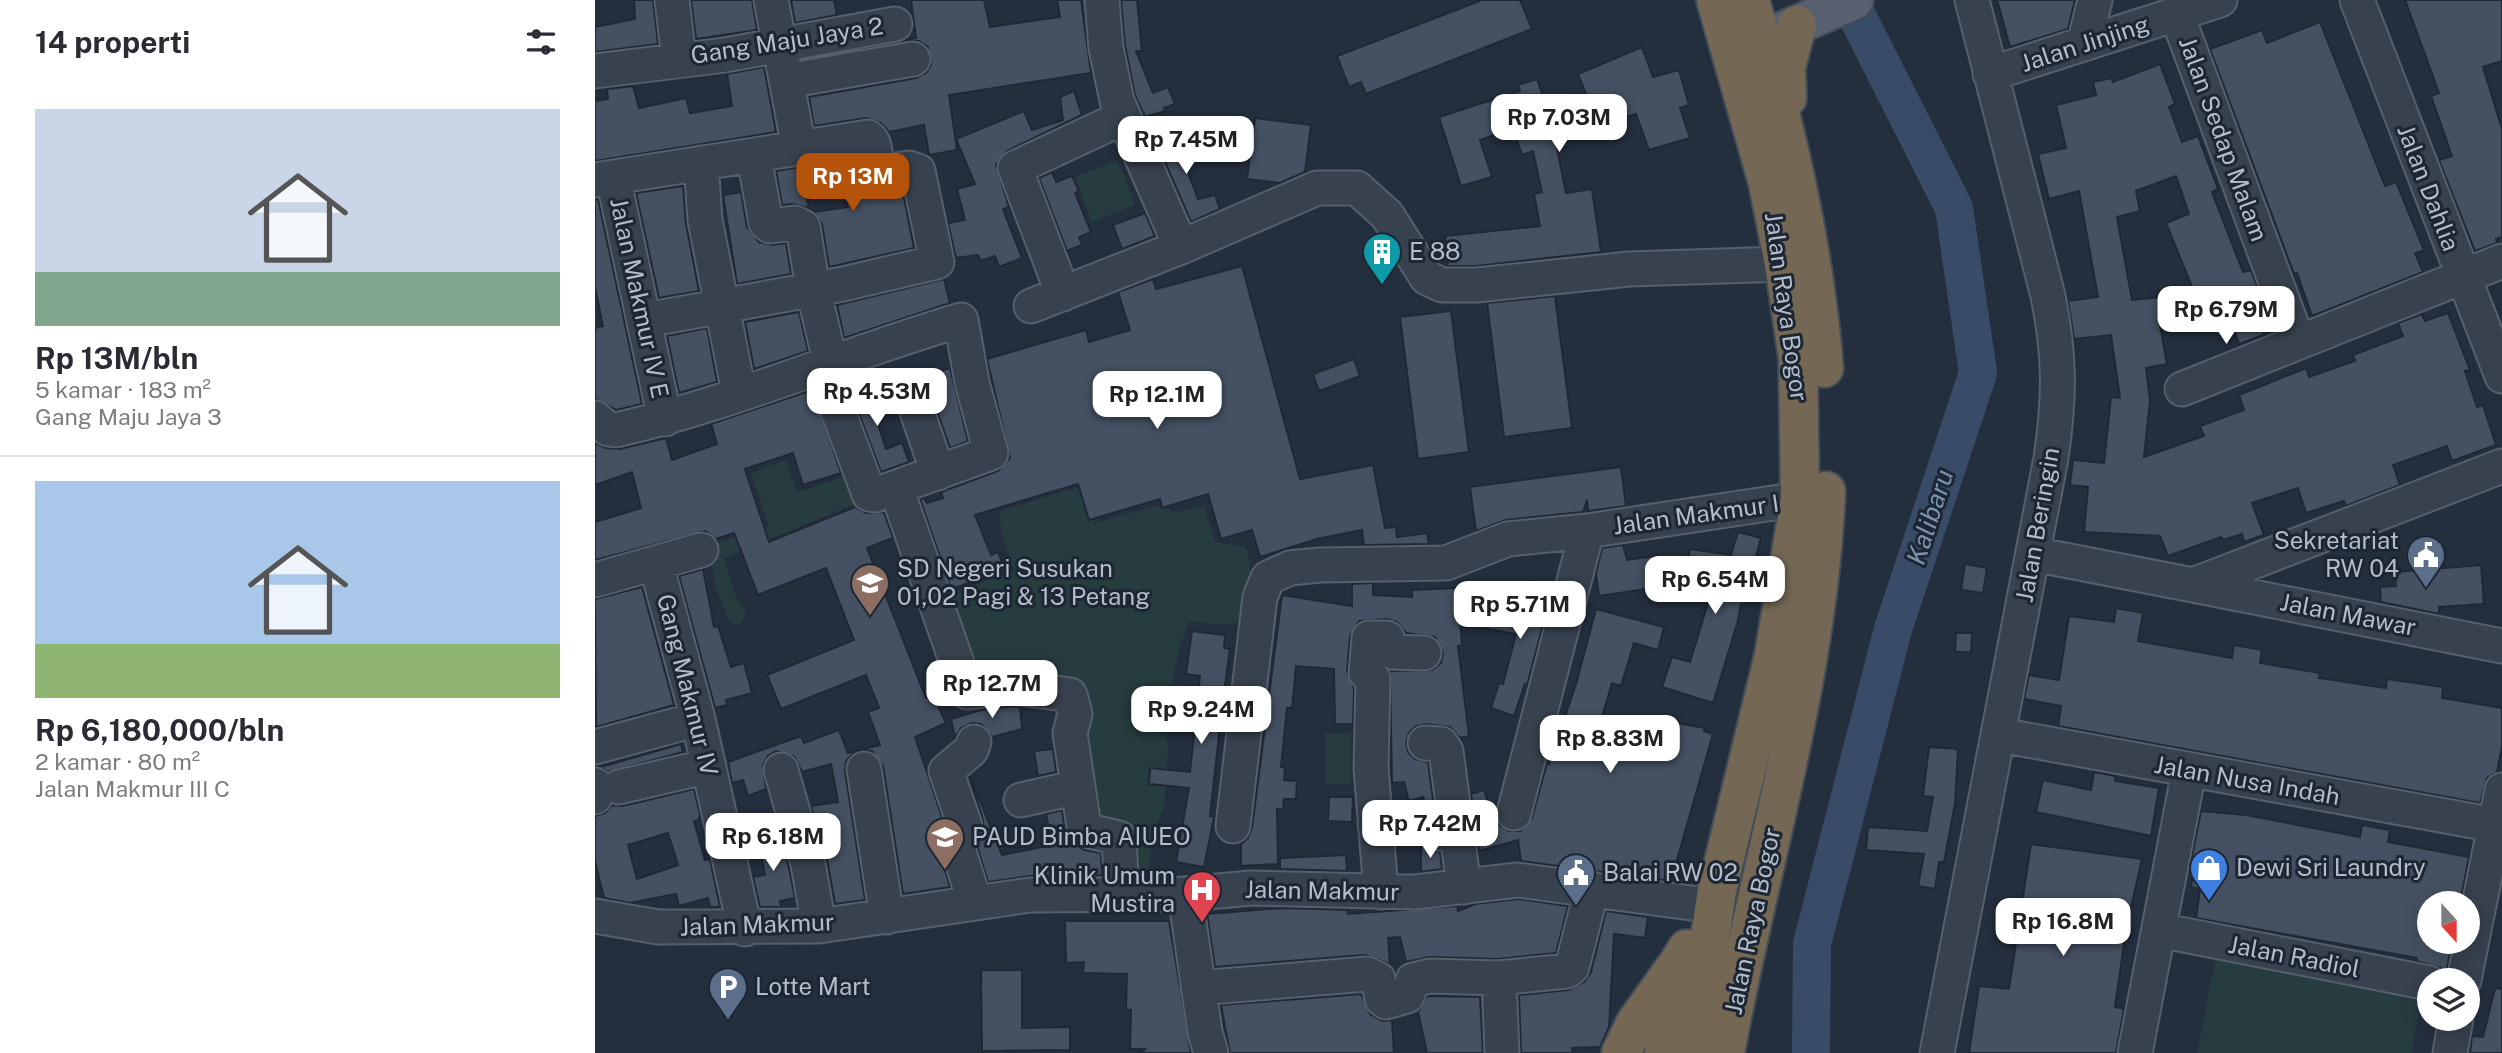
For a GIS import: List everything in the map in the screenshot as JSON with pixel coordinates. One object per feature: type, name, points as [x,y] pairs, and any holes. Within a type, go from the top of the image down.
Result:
[{"type":"highway","points":[[1790,146],[1786,67],[1797,10]]},
{"type":"highway","name":"Jalan Raya Bogor","points":[[1725,1053],[1803,687],[1821,564],[1827,474],[1826,386],[1815,274],[1790,146],[1740,24]]},
{"type":"highway","name":"Jalan Raya Bogor","points":[[1693,1053],[1713,914],[1774,655],[1800,499],[1799,369],[1784,264],[1740,24]]},
{"type":"highway","name":"Jalan Raya Bogor","points":[[1750,1053],[1774,889],[1783,790]]},
{"type":"highway","name":"Jalan Raya Bogor","points":[[1664,1053],[1679,962],[1713,914]]},
{"type":"highway","points":[[1621,1053],[1635,1024],[1679,962]]},
{"type":"main road","points":[[1740,24],[1854,0]]},
{"type":"street","name":"Gang Maju Jaya 2","points":[[672,0],[679,59]]},
{"type":"street","points":[[771,0],[799,148]]},
{"type":"street","points":[[1102,0],[1110,74],[1124,117],[1181,247]]},
{"type":"street","name":"Jalan Beringin","points":[[1937,1053],[2000,735],[2058,415],[2060,366],[2048,296],[1972,0]]},
{"type":"street","points":[[2084,44],[2095,0]]},
{"type":"street","name":"Jalan Jinjing","points":[[1990,74],[2220,0]]},
{"type":"street","name":"Jalan Dahlia","points":[[2357,0],[2502,376]]},
{"type":"street","name":"Jalan Sedap Malam","points":[[2177,15],[2298,342]]},
{"type":"street","name":"Gang Maju Jaya 2","points":[[595,71],[725,55],[779,43],[895,24]]},
{"type":"street","points":[[786,81],[913,59]]},
{"type":"street","points":[[1063,294],[1015,168],[1091,135],[1124,117]]},
{"type":"street","points":[[604,178],[754,157],[868,137],[872,139],[877,169],[881,172],[909,168],[918,171],[937,262],[813,289],[646,320]]},
{"type":"street","points":[[595,418],[608,429],[616,430],[665,419],[826,365],[893,340],[961,320],[972,383],[991,453],[896,488],[871,496],[869,494],[836,406],[826,365],[828,352],[813,289],[803,227],[795,223],[770,226],[766,223],[754,157]]},
{"type":"street","points":[[701,163],[705,220],[739,393]]},
{"type":"street","name":"Jalan Makmur IV E","points":[[604,178],[646,320],[665,419]]},
{"type":"street","points":[[1031,306],[1181,247],[1317,188],[1336,186],[1357,188],[1387,215],[1427,278],[1442,285],[1477,285],[1648,267],[1784,264]]},
{"type":"street","points":[[2182,389],[2502,261]]},
{"type":"street","points":[[911,394],[938,473]]},
{"type":"street","points":[[2193,585],[2502,466]]},
{"type":"street","points":[[896,488],[967,692],[1013,687],[1070,695],[1075,714],[1070,733],[1084,827],[1089,831],[1115,836],[1121,842],[1122,894]]},
{"type":"street","name":"Jalan Makmur I","points":[[1514,813],[1587,531],[1800,499]]},
{"type":"street","points":[[1233,826],[1259,597],[1268,578],[1290,568],[1320,565],[1446,562],[1508,539],[1587,531]]},
{"type":"street","name":"Gang Makmur IV","points":[[595,580],[701,550]]},
{"type":"street","name":"Jalan Mawar","points":[[2033,554],[2502,646]]},
{"type":"street","name":"Gang Makmur IV","points":[[656,564],[698,719],[745,929]]},
{"type":"street","points":[[1381,892],[1371,768],[1373,681],[1366,673],[1369,638],[1387,638],[1392,652],[1424,653]]},
{"type":"street","points":[[595,747],[698,719]]},
{"type":"street","name":"Jalan Nusa Indah","points":[[2000,735],[2495,825]]},
{"type":"street","points":[[974,743],[971,750],[946,771],[965,826],[954,836],[975,903]]},
{"type":"street","points":[[1425,743],[1445,747],[1459,833],[1464,887]]},
{"type":"street","points":[[603,790],[709,766]]},
{"type":"street","points":[[781,769],[808,864],[819,926]]},
{"type":"street","points":[[864,769],[887,917]]},
{"type":"street","points":[[2135,1053],[2189,771]]},
{"type":"street","points":[[1021,800],[1077,787]]},
{"type":"street","points":[[2466,968],[2502,790]]},
{"type":"street","points":[[1375,824],[1419,820],[1436,833],[1459,833]]},
{"type":"street","name":"Jalan Makmur","points":[[598,908],[658,927],[745,929],[819,926],[1030,895],[1185,894],[1251,888],[1381,892],[1464,887],[1517,880],[1592,889],[1713,914]]},
{"type":"street","points":[[1198,988],[1367,974],[1378,979],[1382,999],[1387,1002],[1407,996],[1413,980],[1420,978],[1499,978],[1570,970],[1592,889]]},
{"type":"street","points":[[1185,894],[1198,988],[1211,1053]]},
{"type":"street","name":"Jalan Radiol","points":[[2159,930],[2417,982]]},
{"type":"street","points":[[1499,978],[1502,1053]]},
{"type":"street","points":[[2450,1053],[2454,1031]]},
{"type":"green space","points":[[1118,160],[1135,205],[1092,222],[1075,177]]},
{"type":"green space","points":[[786,460],[797,493],[853,473],[864,500],[724,558],[734,592],[746,613],[740,625],[730,623],[716,589],[708,546],[769,526],[751,473]]},
{"type":"green space","points":[[1083,486],[1095,523],[1159,505],[1174,512],[1204,506],[1215,542],[1246,547],[1250,565],[1249,601],[1241,619],[1229,624],[1189,622],[1180,646],[1165,715],[1168,749],[1164,808],[1157,822],[1149,863],[1152,879],[1138,888],[1097,821],[1081,736],[1088,711],[983,685],[940,596],[1015,571],[1001,534],[999,511]]},
{"type":"green space","points":[[1325,733],[1351,733],[1351,784],[1326,784]]},
{"type":"green space","points":[[2216,955],[2417,993],[2417,1024],[2411,1053],[2197,1053]]},
{"type":"building","points":[[634,0],[653,0],[658,44],[595,52],[595,27],[635,19]]},
{"type":"building","points":[[691,0],[752,0],[757,30],[696,39]]},
{"type":"building","points":[[791,0],[834,0],[837,15],[795,23]]},
{"type":"building","points":[[911,0],[984,0],[990,27],[1060,17],[1057,0],[1081,0],[1091,73],[949,95],[957,150],[929,155],[924,125],[889,132],[881,123],[866,118],[814,126],[809,97],[916,78],[926,73],[931,65],[928,47],[919,41],[902,41],[916,38]]},
{"type":"building","points":[[1121,0],[1137,0],[1142,51],[1136,51],[1153,93],[1168,87],[1175,104],[1164,108],[1165,111],[1145,117],[1135,95],[1125,45]]},
{"type":"building","points":[[1482,0],[1520,0],[1532,29],[1366,94],[1361,82],[1349,87],[1337,56]]},
{"type":"building","points":[[1997,0],[2075,0],[2068,29],[2010,47]]},
{"type":"building","points":[[2405,0],[2502,0],[2502,61],[2483,67],[2502,129],[2502,237],[2496,239],[2497,243],[2475,251],[2439,160],[2452,156],[2431,96],[2439,93]]},
{"type":"building","points":[[2320,22],[2385,186],[2396,182],[2424,250],[2415,253],[2423,272],[2312,316],[2210,49],[2262,30],[2267,43]]},
{"type":"building","points":[[1642,47],[1653,77],[1679,70],[1689,105],[1680,108],[1690,138],[1649,150],[1636,114],[1584,130],[1585,133],[1556,143],[1566,193],[1592,189],[1601,252],[1476,266],[1448,266],[1445,236],[1540,226],[1534,194],[1542,192],[1533,151],[1522,155],[1513,128],[1480,140],[1492,177],[1461,186],[1439,117],[1520,91],[1518,85],[1537,79],[1547,108],[1586,94],[1578,74]]},
{"type":"building","points":[[2160,64],[2175,104],[2169,107],[2182,142],[2198,136],[2218,189],[2212,192],[2243,272],[2251,270],[2263,302],[2254,305],[2264,335],[2239,344],[2228,314],[2206,322],[2204,316],[2159,320],[2167,364],[2146,368],[2150,400],[2144,457],[2204,436],[2200,426],[2244,410],[2239,395],[2306,368],[2309,377],[2355,361],[2353,355],[2403,336],[2398,323],[2422,314],[2425,321],[2448,313],[2470,370],[2465,371],[2477,407],[2483,405],[2496,445],[2452,461],[2447,446],[2393,465],[2400,485],[2346,506],[2344,501],[2306,513],[2298,488],[2252,503],[2264,535],[2244,542],[2242,534],[2223,540],[2221,537],[2168,556],[2160,536],[2084,532],[2088,487],[2070,485],[2073,460],[2104,463],[2111,397],[2120,398],[2111,335],[2074,339],[2068,301],[2098,297],[2079,191],[2049,199],[2038,154],[2066,148],[2056,105],[2096,95],[2093,82],[2112,78],[2113,82]],"holes":[[[2176,176],[2189,214],[2166,223],[2195,294],[2132,300],[2117,217],[2140,211],[2136,191]]]},
{"type":"building","points":[[764,67],[776,132],[595,161],[595,101],[608,99],[607,89],[633,86],[639,108],[686,98],[690,113],[732,106],[727,74]]},
{"type":"building","points":[[1074,91],[1082,115],[1007,151],[996,165],[1009,207],[1003,209],[1022,258],[999,267],[995,256],[981,261],[978,255],[956,258],[948,223],[965,220],[957,189],[975,184],[956,139],[1024,111],[1032,130],[1063,120],[1060,97]]},
{"type":"building","points":[[1255,118],[1311,125],[1305,172],[1280,183],[1247,179]]},
{"type":"building","points":[[1173,134],[1176,143],[1194,137],[1201,156],[1184,162],[1198,199],[1215,195],[1220,209],[1191,222],[1156,141]]},
{"type":"building","points":[[856,158],[862,178],[872,189],[902,188],[914,248],[829,267],[822,224],[814,212],[848,207],[842,173],[802,180],[809,208],[793,204],[782,205],[776,171]]},
{"type":"building","points":[[1052,172],[1056,182],[1072,176],[1079,191],[1075,193],[1091,232],[1079,237],[1082,245],[1067,251],[1039,178]]},
{"type":"building","points":[[683,186],[686,224],[699,291],[659,298],[636,193]]},
{"type":"building","points":[[741,192],[747,227],[759,242],[772,245],[786,243],[791,274],[737,284],[723,195]]},
{"type":"building","points":[[595,199],[598,199],[642,404],[616,410],[595,399],[595,328],[603,326],[595,288]]},
{"type":"building","points":[[1145,213],[1155,236],[1122,249],[1113,225]]},
{"type":"building","points":[[1242,266],[1300,479],[1373,465],[1385,528],[1396,527],[1397,537],[1427,533],[1429,544],[1364,545],[1362,530],[1317,539],[1260,557],[1252,530],[1221,539],[1208,494],[1162,508],[1160,499],[1089,520],[1078,484],[975,515],[991,555],[998,552],[1005,571],[951,589],[920,499],[924,498],[927,503],[943,498],[941,492],[998,471],[1010,458],[987,359],[1086,330],[1089,342],[1130,330],[1118,292],[1153,279],[1156,289]]},
{"type":"building","points":[[944,279],[950,303],[844,338],[837,305]]},
{"type":"building","points":[[1555,296],[1572,428],[1504,437],[1487,303]]},
{"type":"building","points":[[1451,311],[1469,452],[1418,459],[1400,317]]},
{"type":"building","points":[[799,312],[808,351],[754,369],[745,322]]},
{"type":"building","points":[[707,328],[717,382],[679,393],[667,336]]},
{"type":"building","points":[[1354,359],[1360,376],[1319,391],[1313,374]]},
{"type":"building","points":[[950,368],[968,441],[950,448],[930,391],[945,387],[940,371]]},
{"type":"building","points":[[851,376],[858,393],[877,385],[886,407],[874,412],[886,449],[902,443],[909,462],[881,472],[854,400],[848,377]]},
{"type":"building","points":[[812,390],[841,473],[803,485],[793,453],[745,469],[769,542],[855,507],[866,513],[884,512],[893,538],[867,548],[926,698],[933,695],[946,723],[915,737],[943,820],[936,830],[936,841],[950,887],[903,894],[883,766],[872,751],[862,750],[853,754],[846,761],[845,771],[865,900],[835,904],[827,859],[811,806],[838,802],[831,764],[802,772],[794,756],[776,751],[768,756],[763,765],[766,789],[748,796],[743,780],[732,783],[728,762],[801,736],[804,743],[839,730],[848,753],[880,745],[868,712],[879,708],[866,675],[781,709],[767,675],[854,640],[826,568],[758,595],[734,533],[716,539],[705,531],[595,560],[595,522],[641,508],[632,472],[595,485],[595,443],[606,448],[620,449],[666,438],[672,460],[717,444],[711,424]]},
{"type":"building","points":[[1621,467],[1626,506],[1588,511],[1587,500],[1583,512],[1506,520],[1476,531],[1470,487]]},
{"type":"building","points":[[1738,532],[1761,538],[1755,560],[1761,562],[1757,579],[1747,577],[1737,624],[1713,703],[1662,687],[1672,657],[1690,662],[1707,606],[1710,586],[1683,581],[1690,549],[1731,555]]},
{"type":"building","points":[[1623,545],[1627,560],[1655,556],[1660,587],[1599,596],[1596,573],[1602,548]]},
{"type":"building","points":[[1965,564],[1987,568],[1983,593],[1961,590]]},
{"type":"building","name":"Sekretariat RW 04","points":[[2481,565],[2484,604],[2439,607],[2439,614],[2381,602],[2380,587],[2396,586],[2395,572]]},
{"type":"building","points":[[703,569],[714,627],[718,626],[731,667],[744,663],[752,693],[726,700],[727,705],[715,708],[679,576]]},
{"type":"building","points":[[1528,580],[1553,587],[1527,685],[1525,684],[1514,716],[1491,708],[1499,683],[1503,684],[1516,634],[1488,629],[1493,601],[1520,606]]},
{"type":"building","points":[[1373,583],[1373,595],[1412,597],[1412,590],[1458,588],[1462,645],[1458,646],[1469,736],[1460,738],[1450,727],[1426,724],[1416,726],[1409,733],[1406,742],[1408,752],[1415,759],[1428,762],[1434,807],[1425,803],[1423,797],[1409,801],[1404,782],[1392,783],[1390,671],[1432,670],[1441,663],[1443,653],[1435,637],[1406,633],[1397,622],[1387,619],[1359,621],[1350,636],[1347,671],[1354,688],[1353,724],[1335,724],[1334,669],[1296,666],[1292,708],[1287,708],[1281,767],[1285,767],[1284,780],[1297,781],[1296,799],[1284,799],[1283,810],[1277,809],[1278,864],[1241,866],[1241,844],[1248,838],[1252,828],[1282,595],[1352,606],[1352,584]]},
{"type":"building","points":[[642,587],[674,705],[596,727],[595,599]]},
{"type":"building","points":[[2116,608],[2143,613],[2138,641],[2232,658],[2234,645],[2262,650],[2260,663],[2320,673],[2319,678],[2386,688],[2387,679],[2443,687],[2442,698],[2502,708],[2502,746],[2497,772],[2487,778],[2480,803],[2058,726],[2061,706],[2024,699],[2029,675],[2059,680],[2069,616],[2114,622]]},
{"type":"building","points":[[1596,609],[1664,627],[1658,650],[1634,643],[1621,686],[1612,683],[1602,717],[1641,728],[1643,717],[1705,728],[1704,731],[1713,734],[1671,881],[1521,861],[1518,840],[1479,851],[1471,794],[1484,790],[1494,821],[1509,831],[1520,831],[1532,818],[1547,763],[1549,764],[1576,684]]},
{"type":"building","points":[[1192,631],[1225,635],[1224,648],[1230,649],[1223,700],[1228,701],[1226,718],[1221,717],[1210,816],[1214,817],[1204,867],[1176,862],[1189,788],[1149,784],[1150,768],[1190,772],[1200,676],[1186,674]]},
{"type":"building","points":[[1956,633],[1972,633],[1971,652],[1955,652]]},
{"type":"building","points":[[1020,707],[1022,729],[992,737],[981,724],[972,723],[961,728],[955,737],[951,719],[981,710]]},
{"type":"building","points":[[681,744],[683,752],[608,772],[601,767]]},
{"type":"building","points":[[1929,747],[1958,749],[1955,804],[1944,862],[1939,862],[1935,889],[1918,886],[1924,854],[1866,850],[1868,827],[1927,831],[1933,797],[1923,796]]},
{"type":"building","points":[[1053,749],[1056,772],[1038,776],[1034,751]]},
{"type":"building","points":[[2094,772],[2115,776],[2115,781],[2159,788],[2151,836],[2036,812],[2043,780],[2091,790]]},
{"type":"building","points":[[970,776],[1002,855],[1052,845],[1046,814],[1062,810],[1065,830],[1072,842],[1084,850],[1101,853],[1102,875],[1030,876],[988,882],[976,842],[983,831],[983,820]]},
{"type":"building","points":[[694,789],[700,815],[699,820],[694,821],[705,860],[710,859],[720,907],[710,907],[708,898],[679,906],[676,894],[630,903],[604,898],[595,861],[595,816],[605,813],[612,805],[623,806]],"holes":[[[668,833],[678,865],[637,879],[628,845]]]},
{"type":"building","points":[[1329,797],[1353,797],[1352,822],[1328,821]]},
{"type":"building","points":[[2201,811],[2246,815],[2360,837],[2362,825],[2390,830],[2388,842],[2469,857],[2462,891],[2417,891],[2417,954],[2450,954],[2447,968],[2416,961],[2417,958],[2196,918],[2200,889],[2191,887],[2195,862],[2191,861]]},
{"type":"building","points":[[773,813],[789,868],[795,898],[780,901],[781,907],[760,907],[753,877],[765,875],[757,836],[778,832]]},
{"type":"building","points":[[2031,844],[2142,859],[2126,930],[2115,1007],[2124,1009],[2116,1053],[1969,1053],[1979,986],[2009,989]]},
{"type":"building","points":[[1421,845],[1440,852],[1442,869],[1421,872]]},
{"type":"building","points":[[1346,855],[1347,871],[1280,869],[1280,858]]},
{"type":"building","points":[[1518,899],[1568,906],[1556,953],[1498,959],[1430,957],[1406,962],[1400,937],[1388,938],[1390,964],[1365,955],[1215,967],[1207,914],[1282,908],[1348,910],[1348,914],[1457,906],[1458,911],[1475,904]]},
{"type":"building","points":[[1606,911],[1648,917],[1645,938],[1614,934],[1609,1027],[1600,1047],[1572,1048],[1573,1053],[1521,1053],[1519,995],[1569,990],[1584,982],[1591,972]]},
{"type":"building","points":[[1065,921],[1169,921],[1191,1053],[1138,1053],[1146,1049],[1130,1049],[1131,1010],[1126,1009],[1127,974],[1083,973],[1084,962],[1066,963]]},
{"type":"building","points":[[981,970],[1022,970],[1022,1028],[1070,1027],[1070,1050],[982,1051]]},
{"type":"building","points":[[2495,988],[2502,989],[2502,1053],[2470,1053],[2472,1036],[2483,1037]]},
{"type":"building","points":[[1361,994],[1370,1014],[1382,1021],[1392,1020],[1394,1053],[1230,1053],[1221,1005]]},
{"type":"building","points":[[1427,996],[1480,997],[1483,1053],[1427,1053],[1418,1012]]},
{"type":"waterway","name":"Kalibaru","points":[[1811,1053],[1812,944],[1893,629],[1978,373],[1954,208],[1849,0]]},
{"type":"place","name":"E 88","points":[[1382,286]]},
{"type":"place","name":"Sekretariat RW 04","points":[[2426,589]]},
{"type":"place","name":"SD Negeri Susukan 01,02 Pagi & 13 Petang","points":[[870,617]]},
{"type":"place","name":"PAUD Bimba AIUEO","points":[[945,871]]},
{"type":"place","name":"Dewi Sri Laundry","points":[[2209,902]]},
{"type":"place","name":"Balai RW 02","points":[[1576,907]]},
{"type":"place","name":"Klinik Umum Mustira","points":[[1202,924]]},
{"type":"place","name":"Lotte Mart","points":[[728,1021]]}]
